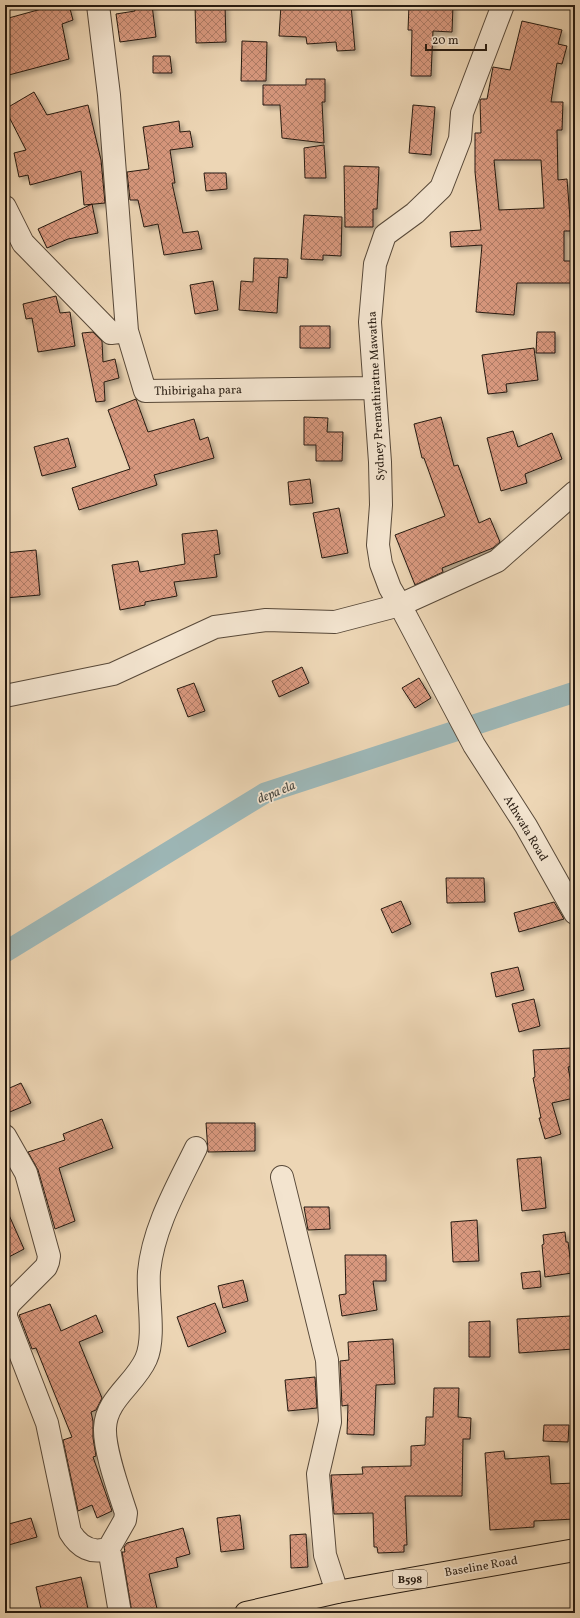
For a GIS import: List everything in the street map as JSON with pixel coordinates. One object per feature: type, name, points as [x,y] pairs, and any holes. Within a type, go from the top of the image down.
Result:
[{"type":"main road","name":"Baseline Road","points":[[246,1613],[337,1592],[575,1550]]},
{"type":"street","points":[[5,207],[23,243],[111,332],[127,332],[109,95],[98,5]]},
{"type":"street","name":"Sydney Premathiratne Mawatha","points":[[456,710],[390,588],[381,564],[378,544],[381,505],[380,462],[370,322],[376,264],[385,235],[415,213],[441,188],[460,138],[462,113],[503,5]]},
{"type":"street","name":"Thibirigaha para","points":[[127,332],[145,391],[374,388]]},
{"type":"street","points":[[5,696],[113,674],[215,627],[266,620],[335,622],[400,605],[497,560],[575,492]]},
{"type":"street","name":"Athwata Road","points":[[456,710],[474,745],[526,826],[575,913]]},
{"type":"street","points":[[5,1136],[26,1173],[49,1256],[46,1267],[10,1303],[6,1310],[6,1317],[47,1423],[70,1532],[75,1540],[92,1551],[102,1551],[109,1548],[125,1520],[126,1513],[107,1443],[105,1428],[109,1411],[123,1389],[134,1379],[147,1358],[150,1334],[149,1271],[158,1232],[196,1148]]},
{"type":"street","points":[[282,1176],[328,1360],[330,1422],[318,1474],[325,1555],[337,1592]]},
{"type":"street","points":[[109,1548],[120,1613]]},
{"type":"building","points":[[56,5],[69,5],[73,20],[62,24],[69,59],[5,76],[5,19]]},
{"type":"building","points":[[134,5],[152,5],[156,37],[120,42],[116,14],[135,11]]},
{"type":"building","points":[[195,5],[225,5],[226,42],[196,43]]},
{"type":"building","points":[[281,5],[351,5],[355,50],[337,51],[336,42],[307,44],[306,37],[279,36]]},
{"type":"building","points":[[409,5],[453,5],[452,32],[433,31],[431,76],[411,76],[412,30],[408,30]]},
{"type":"building","points":[[522,21],[562,30],[558,44],[567,46],[562,64],[557,63],[551,102],[563,102],[562,130],[557,130],[558,180],[567,179],[571,231],[564,231],[564,261],[575,261],[575,283],[517,283],[514,315],[476,312],[482,245],[451,247],[450,232],[481,230],[475,172],[475,133],[481,133],[480,101],[481,99],[487,99],[493,67],[510,70]],"holes":[[[494,160],[541,160],[544,208],[499,210]]]},
{"type":"building","points":[[242,41],[267,42],[266,81],[241,81]]},
{"type":"building","points":[[153,56],[170,56],[172,73],[153,73]]},
{"type":"building","points":[[306,79],[325,79],[325,102],[322,102],[324,143],[282,138],[280,105],[263,105],[263,85],[306,85]]},
{"type":"building","points":[[34,92],[47,115],[88,105],[101,160],[105,203],[84,205],[81,171],[30,185],[28,175],[19,177],[14,153],[26,150],[5,109]]},
{"type":"building","points":[[413,105],[435,107],[431,155],[409,153]]},
{"type":"building","points":[[179,121],[180,132],[190,131],[193,147],[170,150],[175,183],[172,183],[183,233],[198,231],[202,249],[164,255],[158,224],[144,227],[138,200],[130,200],[127,172],[149,169],[143,127]]},
{"type":"building","points":[[324,145],[326,178],[305,178],[304,148]]},
{"type":"building","points":[[344,166],[379,167],[377,209],[373,209],[373,227],[345,227]]},
{"type":"building","points":[[204,173],[226,173],[227,189],[206,191]]},
{"type":"building","points":[[92,204],[98,233],[68,239],[47,248],[38,229]]},
{"type":"building","points":[[304,215],[342,217],[341,256],[323,255],[323,260],[301,259]]},
{"type":"building","points":[[254,258],[288,259],[287,278],[279,277],[277,313],[239,310],[241,281],[253,282]]},
{"type":"building","points":[[213,281],[218,310],[195,314],[190,285]]},
{"type":"building","points":[[56,296],[60,313],[70,312],[75,346],[38,352],[32,318],[26,319],[23,304]]},
{"type":"building","points":[[300,326],[330,326],[330,348],[300,348]]},
{"type":"building","points":[[93,332],[102,341],[103,362],[115,359],[119,378],[104,382],[105,401],[96,402],[82,333]]},
{"type":"building","points":[[537,332],[555,332],[555,353],[536,353]]},
{"type":"building","points":[[534,348],[538,380],[506,384],[507,392],[488,394],[482,355]]},
{"type":"building","points":[[136,399],[148,432],[194,419],[200,440],[208,437],[214,458],[154,475],[157,485],[79,510],[72,488],[130,469],[108,410]]},
{"type":"building","points":[[304,417],[328,418],[327,432],[343,432],[342,461],[316,461],[316,445],[304,445]]},
{"type":"building","points":[[441,417],[454,466],[458,465],[479,523],[490,518],[500,542],[493,548],[442,568],[443,572],[415,585],[395,535],[445,516],[424,458],[422,458],[414,424]]},
{"type":"building","points":[[513,431],[518,447],[552,433],[562,459],[525,474],[527,483],[501,491],[487,438]]},
{"type":"building","points":[[68,438],[76,467],[42,476],[34,447]]},
{"type":"building","points":[[310,479],[313,503],[290,505],[288,482]]},
{"type":"building","points":[[339,508],[348,553],[322,558],[313,513]]},
{"type":"building","points":[[217,530],[220,554],[214,555],[217,577],[174,582],[177,596],[145,602],[145,605],[120,610],[112,565],[138,561],[140,572],[185,564],[182,534]]},
{"type":"building","points":[[36,550],[40,595],[5,598],[5,553]]},
{"type":"building","points":[[302,667],[309,683],[279,697],[272,681]]},
{"type":"building","points":[[419,678],[431,698],[415,708],[402,688]]},
{"type":"building","points":[[194,683],[205,711],[188,717],[177,689]]},
{"type":"building","points":[[446,878],[484,878],[485,902],[447,903]]},
{"type":"building","points":[[401,901],[411,924],[392,933],[381,909]]},
{"type":"building","points":[[554,902],[564,919],[519,932],[514,913]]},
{"type":"building","points":[[518,967],[524,990],[496,997],[491,973]]},
{"type":"building","points":[[534,999],[540,1026],[519,1032],[512,1004]]},
{"type":"building","points":[[571,1048],[572,1066],[568,1067],[574,1098],[552,1103],[561,1134],[545,1139],[539,1118],[541,1118],[533,1078],[535,1077],[533,1050]]},
{"type":"building","points":[[21,1083],[31,1103],[5,1114],[5,1090]]},
{"type":"building","points":[[102,1119],[113,1148],[59,1168],[75,1221],[55,1229],[38,1170],[28,1152],[65,1140],[63,1134]]},
{"type":"building","points":[[206,1123],[255,1123],[255,1151],[208,1152]]},
{"type":"building","points":[[541,1157],[546,1208],[522,1211],[517,1159]]},
{"type":"building","points":[[5,1206],[24,1249],[5,1259]]},
{"type":"building","points":[[304,1207],[329,1207],[330,1229],[308,1230]]},
{"type":"building","points":[[477,1220],[479,1261],[453,1262],[451,1222]]},
{"type":"building","points":[[565,1232],[566,1242],[568,1242],[572,1273],[545,1277],[542,1245],[544,1244],[543,1235]]},
{"type":"building","points":[[345,1255],[386,1255],[386,1281],[373,1281],[377,1310],[342,1316],[339,1295],[346,1294]]},
{"type":"building","points":[[540,1271],[541,1287],[523,1289],[521,1273]]},
{"type":"building","points":[[243,1280],[248,1301],[223,1308],[218,1286]]},
{"type":"building","points":[[215,1303],[226,1332],[188,1347],[177,1317]]},
{"type":"building","points":[[50,1304],[61,1331],[96,1315],[103,1332],[79,1342],[102,1398],[96,1410],[91,1412],[96,1456],[93,1457],[112,1511],[97,1518],[92,1505],[78,1511],[63,1440],[72,1437],[36,1348],[32,1349],[19,1315]]},
{"type":"building","points":[[571,1316],[573,1349],[519,1353],[517,1319]]},
{"type":"building","points":[[490,1321],[490,1357],[469,1357],[469,1322]]},
{"type":"building","points":[[393,1339],[395,1384],[376,1385],[374,1435],[347,1434],[348,1405],[342,1406],[340,1361],[349,1360],[348,1342]]},
{"type":"building","points":[[315,1377],[317,1408],[288,1411],[285,1380]]},
{"type":"building","points":[[434,1388],[459,1388],[458,1417],[471,1418],[470,1439],[463,1439],[462,1496],[405,1496],[407,1545],[404,1545],[404,1552],[378,1553],[377,1547],[374,1547],[373,1513],[334,1514],[331,1475],[363,1474],[362,1467],[411,1466],[411,1446],[425,1445],[426,1417],[433,1417]]},
{"type":"building","points":[[544,1425],[569,1425],[568,1442],[543,1441]]},
{"type":"building","points":[[504,1451],[505,1459],[549,1456],[551,1484],[575,1483],[575,1519],[534,1521],[534,1527],[490,1530],[485,1453]]},
{"type":"building","points":[[240,1515],[244,1549],[221,1552],[217,1518]]},
{"type":"building","points":[[31,1518],[37,1537],[5,1546],[5,1525]]},
{"type":"building","points":[[183,1528],[190,1554],[176,1558],[178,1567],[149,1574],[158,1613],[132,1613],[122,1552],[125,1552],[124,1547],[127,1543]]},
{"type":"building","points":[[306,1534],[308,1567],[291,1568],[290,1535]]},
{"type":"building","points":[[81,1577],[88,1609],[71,1613],[42,1613],[36,1587]]},
{"type":"waterway","name":"depa ela","points":[[5,952],[265,793],[575,692]]}]
